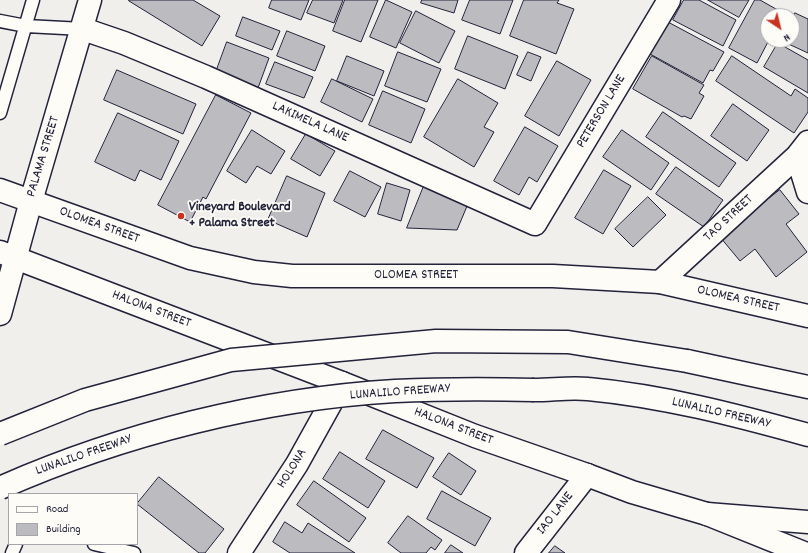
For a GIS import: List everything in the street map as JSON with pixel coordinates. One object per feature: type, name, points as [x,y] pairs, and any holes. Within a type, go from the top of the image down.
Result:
[{"type":"main road","name":"PALAMA STREET","points":[[0,314],[8,255],[31,201],[90,0]]},
{"type":"main road","name":"PETERSON LANE","points":[[535,224],[669,0]]},
{"type":"main road","name":"LAKIMELA LANE","points":[[82,29],[124,43],[206,77],[535,224]]},
{"type":"main road","points":[[803,149],[808,192]]},
{"type":"main road","name":"TAO STREET","points":[[660,282],[803,149]]},
{"type":"main road","name":"OLOMEA STREET","points":[[0,190],[190,258],[254,272],[292,276],[553,276],[660,282],[808,316]]},
{"type":"main road","name":"HALONA STREET","points":[[8,255],[342,383],[475,436],[632,492],[707,514],[804,553]]},
{"type":"main road","points":[[0,434],[85,400],[231,360],[444,341],[568,342],[687,361],[808,387]]},
{"type":"main road","name":"HOLONA","points":[[239,553],[297,464],[342,383]]},
{"type":"main road","name":"LUNALILO FREEWAY","points":[[0,488],[36,472],[109,446],[177,427],[248,411],[318,399],[393,392],[466,388],[534,390],[587,389],[644,397],[707,409],[756,420],[808,435]]},
{"type":"main road","name":"IAO LANE","points":[[526,553],[587,475]]},
{"type":"main road","points":[[707,514],[808,522]]},
{"type":"lane","points":[[0,112],[33,0]]},
{"type":"lane","points":[[0,21],[26,26],[82,29]]},
{"type":"lane","points":[[98,545],[134,553]]},
{"type":"building","points":[[129,0],[193,0],[220,16],[202,46]]},
{"type":"building","points":[[272,0],[309,0],[301,20],[269,8]]},
{"type":"building","points":[[313,0],[343,0],[334,23],[307,13]]},
{"type":"building","points":[[345,0],[378,0],[361,42],[333,31]]},
{"type":"building","points":[[386,0],[412,12],[396,48],[370,37]]},
{"type":"building","points":[[422,0],[458,0],[454,13],[421,3]]},
{"type":"building","points":[[470,0],[513,0],[500,34],[462,20]]},
{"type":"building","points":[[524,0],[559,0],[557,3],[574,9],[556,54],[510,36]]},
{"type":"building","points":[[684,0],[699,0],[736,20],[723,46],[673,20]]},
{"type":"building","points":[[708,0],[749,0],[739,17]]},
{"type":"building","points":[[755,0],[760,0],[774,8],[760,8],[760,48],[765,48],[757,63],[729,48]]},
{"type":"building","points":[[416,11],[455,31],[439,63],[400,43]]},
{"type":"building","points":[[800,15],[808,19],[808,53],[797,48],[800,48]]},
{"type":"building","points":[[243,17],[280,31],[272,50],[236,36]]},
{"type":"building","points":[[668,22],[724,52],[713,71],[710,70],[703,83],[650,54]]},
{"type":"building","points":[[287,31],[325,46],[315,71],[277,56]]},
{"type":"building","points":[[468,36],[518,56],[505,89],[455,69]]},
{"type":"building","points":[[227,42],[269,58],[258,88],[216,72]]},
{"type":"building","points":[[775,48],[787,48],[808,60],[808,93],[764,67]]},
{"type":"building","points":[[398,52],[441,69],[427,102],[385,86]]},
{"type":"building","points":[[528,52],[541,57],[531,81],[517,75]]},
{"type":"building","points":[[347,56],[384,71],[374,96],[337,81]]},
{"type":"building","points":[[652,56],[704,85],[699,93],[704,96],[691,119],[684,116],[682,117],[633,89]]},
{"type":"building","points":[[732,56],[791,96],[795,89],[808,98],[808,112],[794,133],[716,81]]},
{"type":"building","points":[[557,61],[591,80],[559,136],[525,116]]},
{"type":"building","points":[[275,62],[313,77],[304,98],[266,84]]},
{"type":"building","points":[[117,70],[196,104],[183,134],[104,100]]},
{"type":"building","points":[[332,79],[373,99],[362,122],[321,102]]},
{"type":"building","points":[[458,79],[498,103],[484,127],[494,132],[474,167],[424,137]]},
{"type":"building","points":[[383,91],[425,109],[411,143],[369,125]]},
{"type":"building","points":[[216,95],[251,113],[206,199],[203,197],[190,222],[158,205]]},
{"type":"building","points":[[733,104],[769,130],[747,161],[711,136]]},
{"type":"building","points":[[663,112],[736,163],[719,187],[646,137]]},
{"type":"building","points":[[118,113],[179,141],[161,180],[140,170],[135,181],[95,162]]},
{"type":"building","points":[[525,127],[558,146],[537,182],[529,177],[519,195],[494,181]]},
{"type":"building","points":[[252,130],[285,151],[271,174],[257,166],[246,183],[227,171]]},
{"type":"building","points":[[622,130],[669,163],[651,190],[603,157]]},
{"type":"building","points":[[306,134],[335,151],[320,176],[291,159]]},
{"type":"building","points":[[676,167],[723,200],[704,227],[656,194]]},
{"type":"building","points":[[604,170],[631,186],[603,234],[575,218]]},
{"type":"building","points":[[350,171],[381,187],[365,217],[334,201]]},
{"type":"building","points":[[287,176],[325,193],[307,237],[268,220]]},
{"type":"building","points":[[426,181],[470,199],[457,230],[407,228]]},
{"type":"building","points":[[387,183],[410,190],[401,221],[378,214]]},
{"type":"building","points":[[780,190],[799,214],[786,224],[807,252],[776,277],[755,249],[740,261],[720,237]]},
{"type":"building","points":[[648,197],[666,215],[633,247],[615,229]]},
{"type":"building","points":[[383,430],[434,458],[417,488],[366,459]]},
{"type":"building","points":[[340,452],[385,481],[368,508],[323,479]]},
{"type":"building","points":[[449,453],[476,471],[461,495],[433,477]]},
{"type":"building","points":[[159,477],[224,529],[205,553],[199,553],[138,505],[138,503]]},
{"type":"building","points":[[314,481],[366,518],[349,542],[297,505]]},
{"type":"building","points":[[442,491],[491,518],[475,546],[427,519]]},
{"type":"building","points":[[408,516],[442,540],[435,550],[431,547],[426,553],[401,553],[388,543]]},
{"type":"building","points":[[285,522],[302,533],[308,523],[355,553],[290,553],[273,542]]},
{"type":"building","points":[[451,545],[463,553],[445,553]]},
{"type":"building","points":[[555,546],[565,553],[549,553]]},
{"type":"place","name":"Vineyard Boulevard + Palama Street","points":[[181,216]]}]
